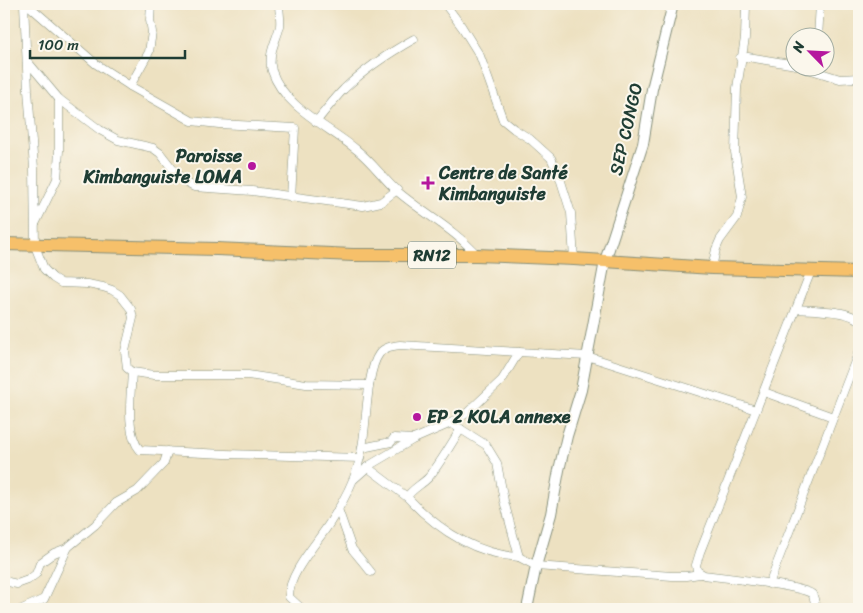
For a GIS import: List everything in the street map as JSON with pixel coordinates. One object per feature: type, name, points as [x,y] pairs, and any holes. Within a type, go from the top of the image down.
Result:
[{"type":"main road","name":"RN12","points":[[4,244],[217,249],[353,255],[477,255],[712,268],[859,272]]},
{"type":"street","points":[[26,4],[27,61],[34,168],[35,246],[44,270],[61,283],[103,287],[120,295],[131,310],[134,318],[125,351],[128,368],[132,372],[154,375],[248,375],[306,384],[369,385]]},
{"type":"street","points":[[26,4],[96,64],[130,86],[192,121],[295,128],[291,197]]},
{"type":"street","points":[[130,86],[149,52],[152,32],[150,20],[151,4]]},
{"type":"street","points":[[279,4],[280,24],[272,48],[270,62],[273,73],[292,101],[316,122],[359,151],[397,190],[463,240],[477,255]]},
{"type":"street","points":[[444,4],[462,27],[480,56],[503,120],[530,139],[552,158],[572,213],[574,259]]},
{"type":"street","name":"SEP CONGO","points":[[527,609],[536,566],[551,514],[558,470],[581,390],[605,261],[643,144],[652,89],[672,4]]},
{"type":"street","points":[[712,268],[720,240],[737,217],[741,207],[742,197],[735,152],[736,88],[744,38],[746,4]]},
{"type":"street","points":[[819,28],[820,4]]},
{"type":"street","points":[[316,122],[343,90],[366,70],[394,50],[414,39]]},
{"type":"street","points":[[740,58],[748,57],[786,63]]},
{"type":"street","points":[[27,61],[59,99],[100,130],[118,140],[153,148],[160,153],[182,181],[194,187],[252,191],[364,206],[381,202],[397,190]]},
{"type":"street","points":[[836,77],[840,79],[859,78]]},
{"type":"street","points":[[35,224],[57,179],[59,99]]},
{"type":"street","points":[[700,574],[696,565],[700,552],[812,271]]},
{"type":"street","points":[[796,309],[846,314],[856,317],[859,321]]},
{"type":"street","points":[[302,609],[289,597],[290,586],[338,509],[351,482],[360,458],[369,385],[376,359],[380,352],[391,346],[587,356],[756,410]]},
{"type":"street","points":[[769,584],[859,351]]},
{"type":"street","points":[[351,482],[367,467],[414,439],[451,423],[467,413],[502,380],[519,352]]},
{"type":"street","points":[[132,372],[130,412],[136,445],[140,450],[360,458]]},
{"type":"street","points":[[764,392],[833,417]]},
{"type":"street","points":[[451,423],[486,445],[497,463],[504,501],[519,557]]},
{"type":"street","points":[[408,497],[410,492],[428,478],[461,429]]},
{"type":"street","points":[[362,448],[391,442],[394,438],[414,439]]},
{"type":"street","points":[[4,581],[17,584],[28,580],[36,574],[40,563],[54,553],[68,547],[95,525],[116,503],[136,491],[164,464],[168,451]]},
{"type":"street","points":[[367,467],[408,497],[430,520],[476,548],[502,556],[519,557],[536,566],[672,576],[700,574],[769,584],[809,593],[814,599],[815,609]]},
{"type":"street","points":[[338,509],[352,549],[371,572]]},
{"type":"street","points":[[22,609],[44,599],[68,547]]},
{"type":"place","name":"Paroisse Kimbanguiste LOMA","points":[[252,166]]},
{"type":"place","name":"Centre de Santé Kimbanguiste","points":[[428,183]]},
{"type":"place","name":"EP 2 KOLA annexe","points":[[417,417]]}]
